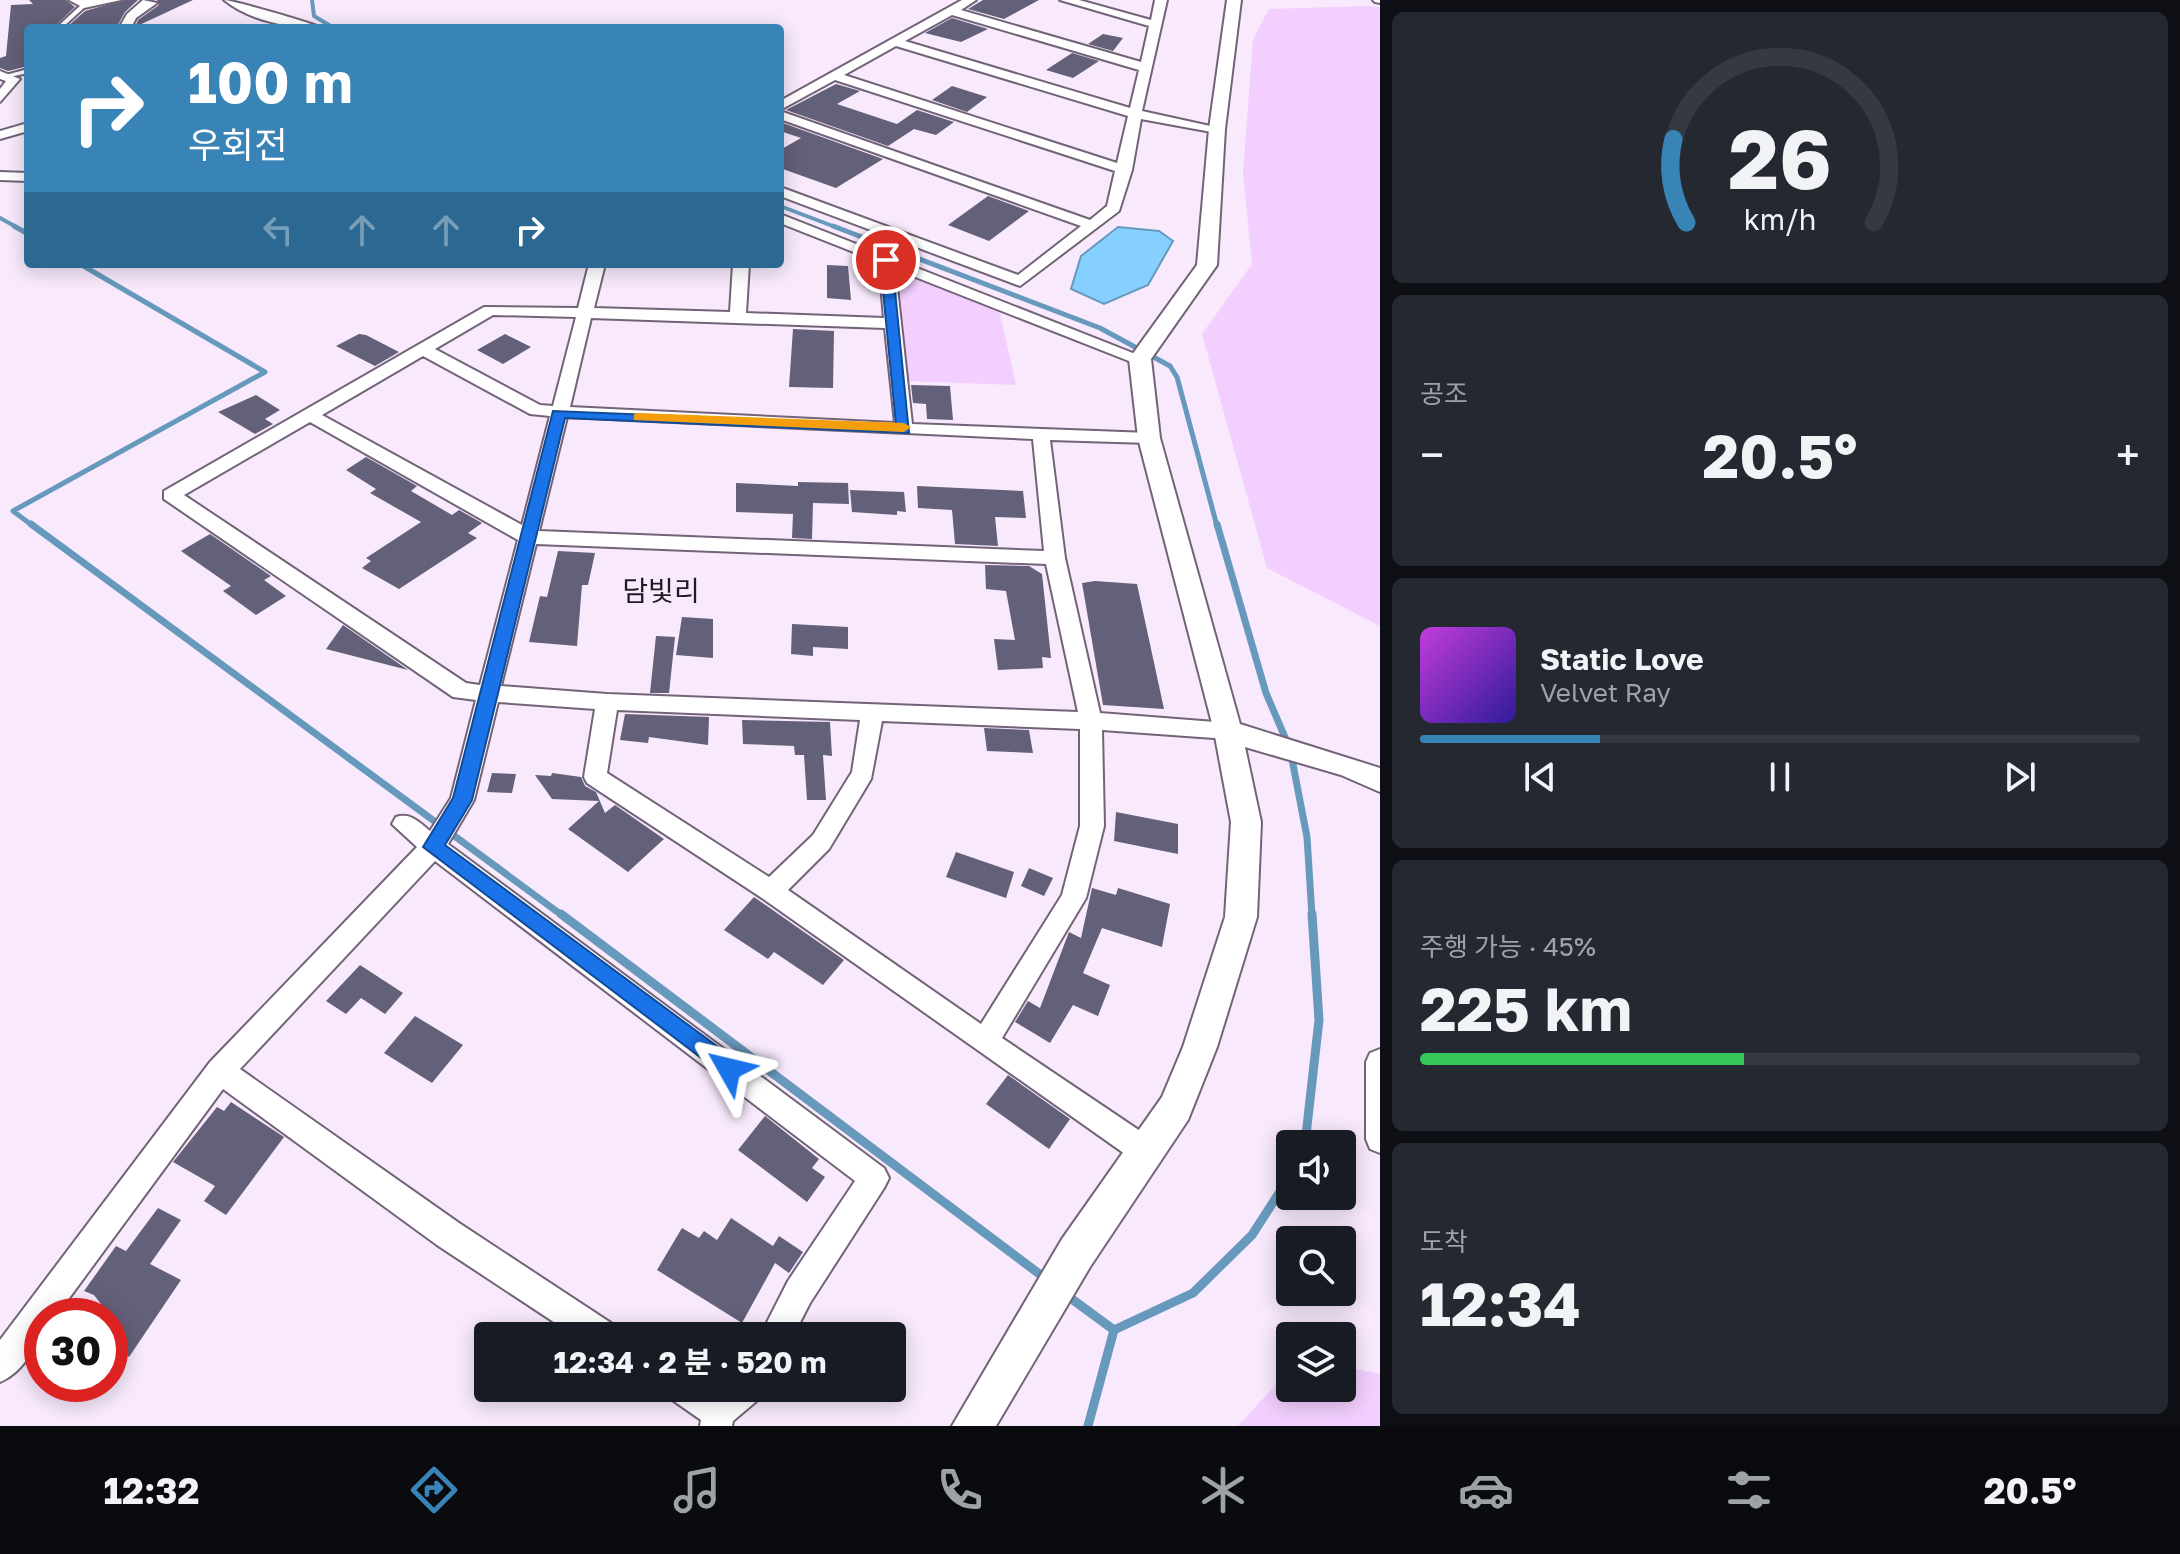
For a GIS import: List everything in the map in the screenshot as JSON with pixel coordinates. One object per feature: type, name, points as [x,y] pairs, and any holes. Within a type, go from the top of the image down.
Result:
[{"type":"street","points":[[79,3],[115,0]]},
{"type":"street","points":[[127,24],[131,16],[151,3],[149,0]]},
{"type":"street","points":[[230,0],[263,16],[298,24]]},
{"type":"street","points":[[784,104],[970,0]]},
{"type":"street","points":[[1066,0],[1157,25]]},
{"type":"street","points":[[784,192],[1020,281],[1114,208],[1161,0]]},
{"type":"street","points":[[973,1426],[1076,1253],[1175,1108],[1200,1047],[1241,917],[1246,822],[1239,734],[1149,438],[1146,350],[1207,265],[1217,129],[1234,0]]},
{"type":"street","points":[[952,11],[1147,68]]},
{"type":"street","points":[[895,42],[1135,114],[1217,129]]},
{"type":"street","points":[[0,98],[14,79],[2,75]]},
{"type":"street","points":[[834,76],[1125,170]]},
{"type":"street","points":[[784,116],[1091,225]]},
{"type":"street","points":[[0,135],[24,128]]},
{"type":"street","points":[[0,176],[24,177]]},
{"type":"street","points":[[784,220],[886,260],[1146,350]]},
{"type":"street","points":[[886,260],[890,323],[904,429]]},
{"type":"street","points":[[0,1366],[220,1071],[433,847],[462,800],[596,268]]},
{"type":"street","points":[[738,317],[741,268]]},
{"type":"street","points":[[890,323],[490,310],[171,495],[461,691],[607,702],[1091,721],[1239,734],[1350,767],[1380,781]]},
{"type":"street","points":[[424,350],[536,410],[559,414],[1149,438]]},
{"type":"street","points":[[310,415],[528,537],[1055,558]]},
{"type":"street","points":[[985,1042],[1074,898],[1092,826],[1091,721],[1055,558],[1041,435]]},
{"type":"street","points":[[607,702],[595,777],[771,891],[1145,1151]]},
{"type":"street","points":[[771,891],[821,842],[863,773],[873,711]]},
{"type":"street","points":[[404,824],[874,1178],[799,1292],[783,1322]]},
{"type":"street","points":[[1380,1062],[1380,1139]]},
{"type":"street","points":[[220,1071],[448,1234],[582,1322]]},
{"type":"street","points":[[698,1402],[717,1419],[734,1402]]},
{"type":"lane","points":[[62,24],[79,3]]},
{"type":"lane","points":[[2,75],[24,72]]},
{"type":"shaded area","points":[[1380,7],[1380,626],[1267,568],[1202,334],[1252,264],[1243,173],[1253,39],[1269,9]]},
{"type":"shaded area","points":[[905,273],[999,309],[1016,385],[905,381],[894,276]]},
{"type":"shaded area","points":[[1356,1369],[1380,1374],[1380,1426],[1238,1426],[1276,1384],[1276,1402],[1356,1402]]},
{"type":"water","points":[[1118,227],[1159,231],[1173,241],[1148,285],[1104,304],[1071,289],[1081,256]]},
{"type":"building","points":[[29,0],[66,0],[75,7],[57,24],[24,24],[24,67],[8,71],[0,68],[0,58],[6,56],[11,5],[33,4]]},
{"type":"building","points":[[124,0],[138,0],[125,12],[118,24],[70,24],[85,11]]},
{"type":"building","points":[[157,0],[193,0],[136,24],[159,5]]},
{"type":"building","points":[[983,0],[1039,0],[1004,19],[968,9]]},
{"type":"building","points":[[952,18],[988,29],[961,42],[925,33]]},
{"type":"building","points":[[1103,34],[1123,38],[1113,51],[1088,44]]},
{"type":"building","points":[[1072,53],[1099,61],[1073,78],[1046,70]]},
{"type":"building","points":[[836,84],[860,91],[837,104],[897,124],[917,110],[954,122],[936,135],[914,129],[888,146],[786,110]]},
{"type":"building","points":[[952,86],[987,97],[967,112],[932,100]]},
{"type":"building","points":[[784,123],[883,159],[836,188],[784,169],[784,148],[801,138],[784,132]]},
{"type":"building","points":[[988,196],[1029,211],[989,241],[948,225]]},
{"type":"building","points":[[827,265],[848,266],[851,300],[827,298]]},
{"type":"building","points":[[793,329],[834,331],[833,388],[789,387]]},
{"type":"building","points":[[359,334],[399,352],[375,366],[336,346]]},
{"type":"building","points":[[505,334],[531,347],[503,364],[477,350]]},
{"type":"building","points":[[911,385],[950,386],[953,420],[927,419],[926,404],[913,403]]},
{"type":"building","points":[[256,395],[280,410],[265,419],[273,424],[255,434],[218,412]]},
{"type":"building","points":[[366,457],[417,486],[411,491],[452,515],[459,510],[482,523],[468,533],[477,538],[399,589],[362,568],[371,561],[366,558],[421,522],[370,493],[376,489],[346,470]]},
{"type":"building","points":[[798,482],[848,483],[849,504],[813,503],[812,539],[792,538],[793,514],[736,512],[736,483],[798,486]]},
{"type":"building","points":[[917,486],[1023,491],[1026,518],[995,517],[998,546],[955,544],[952,510],[918,508]]},
{"type":"building","points":[[850,490],[904,492],[906,512],[897,511],[897,515],[852,512]]},
{"type":"building","points":[[210,534],[271,576],[264,580],[286,596],[256,615],[223,591],[231,586],[181,551]]},
{"type":"building","points":[[558,551],[595,553],[588,585],[582,585],[577,646],[529,642],[540,596],[547,597]]},
{"type":"building","points":[[985,565],[1029,566],[1042,574],[1051,658],[1042,657],[1043,668],[998,670],[994,639],[1015,640],[1006,591],[986,589]]},
{"type":"building","points":[[1082,583],[1137,584],[1164,709],[1103,705]]},
{"type":"building","points":[[682,617],[713,619],[713,658],[676,655]]},
{"type":"building","points":[[792,624],[848,627],[848,649],[813,647],[813,656],[791,654]]},
{"type":"building","points":[[343,625],[408,670],[326,649]]},
{"type":"building","points":[[656,636],[675,637],[669,693],[650,693]]},
{"type":"building","points":[[625,714],[709,717],[708,745],[649,737],[648,743],[620,740]]},
{"type":"building","points":[[742,720],[830,722],[832,756],[823,755],[826,800],[807,800],[804,755],[795,755],[794,746],[743,744]]},
{"type":"building","points":[[984,728],[1029,730],[1033,753],[987,751]]},
{"type":"building","points":[[492,773],[516,774],[512,793],[487,792]]},
{"type":"building","points":[[552,773],[581,777],[585,786],[596,792],[605,813],[615,805],[664,839],[628,872],[568,829],[599,801],[552,799],[535,775],[551,776]]},
{"type":"building","points":[[1116,812],[1178,824],[1178,854],[1114,841]]},
{"type":"building","points":[[956,852],[1014,872],[1006,898],[946,877]]},
{"type":"building","points":[[1029,868],[1053,878],[1044,896],[1021,886]]},
{"type":"building","points":[[1092,888],[1116,895],[1118,888],[1170,904],[1162,947],[1102,928],[1083,973],[1110,985],[1098,1016],[1073,1005],[1050,1043],[1015,1022],[1028,1001],[1040,1008],[1069,932],[1081,938]]},
{"type":"building","points":[[754,897],[844,960],[823,985],[774,952],[768,959],[724,930]]},
{"type":"building","points":[[360,965],[403,993],[385,1014],[361,998],[346,1014],[326,1001]]},
{"type":"building","points":[[415,1016],[463,1045],[432,1083],[384,1053]]},
{"type":"building","points":[[1008,1075],[1070,1119],[1049,1149],[986,1104]]},
{"type":"building","points":[[231,1102],[284,1137],[226,1215],[204,1201],[215,1186],[173,1162],[217,1107],[224,1111]]},
{"type":"building","points":[[765,1116],[819,1159],[812,1168],[825,1177],[807,1202],[738,1150]]},
{"type":"building","points":[[158,1208],[181,1220],[150,1264],[181,1280],[129,1357],[128,1298],[96,1298],[84,1291],[116,1246],[126,1251]]},
{"type":"building","points":[[731,1218],[773,1246],[779,1236],[803,1252],[789,1273],[775,1263],[740,1322],[657,1270],[682,1228],[699,1238],[704,1231],[717,1240]]},
{"type":"waterway","points":[[312,0],[314,16],[327,24]]},
{"type":"waterway","points":[[784,208],[838,228]]},
{"type":"waterway","points":[[0,218],[18,228]]},
{"type":"waterway","points":[[14,226],[24,232]]},
{"type":"waterway","points":[[833,226],[1100,328],[1170,366],[1177,377],[1217,526]]},
{"type":"waterway","points":[[33,526],[13,511],[265,372],[87,268]]},
{"type":"waterway","points":[[31,524],[563,916]]},
{"type":"waterway","points":[[1217,524],[1266,693],[1290,749],[1307,837],[1312,916]]},
{"type":"waterway","points":[[561,914],[1046,1279]]},
{"type":"waterway","points":[[1307,1130],[1319,1020],[1312,914]]},
{"type":"waterway","points":[[1114,1330],[1193,1293],[1252,1235],[1276,1198]]},
{"type":"waterway","points":[[1065,1294],[1114,1330]]},
{"type":"waterway","points":[[1088,1426],[1114,1330]]},
{"type":"slow traffic","points":[[639,417],[904,427]]},
{"type":"district","name":"담빛리","points":[[661,591]]},
{"type":"route","points":[[729,1069],[433,847],[462,800],[559,414],[904,429],[890,323],[886,260]]}]
